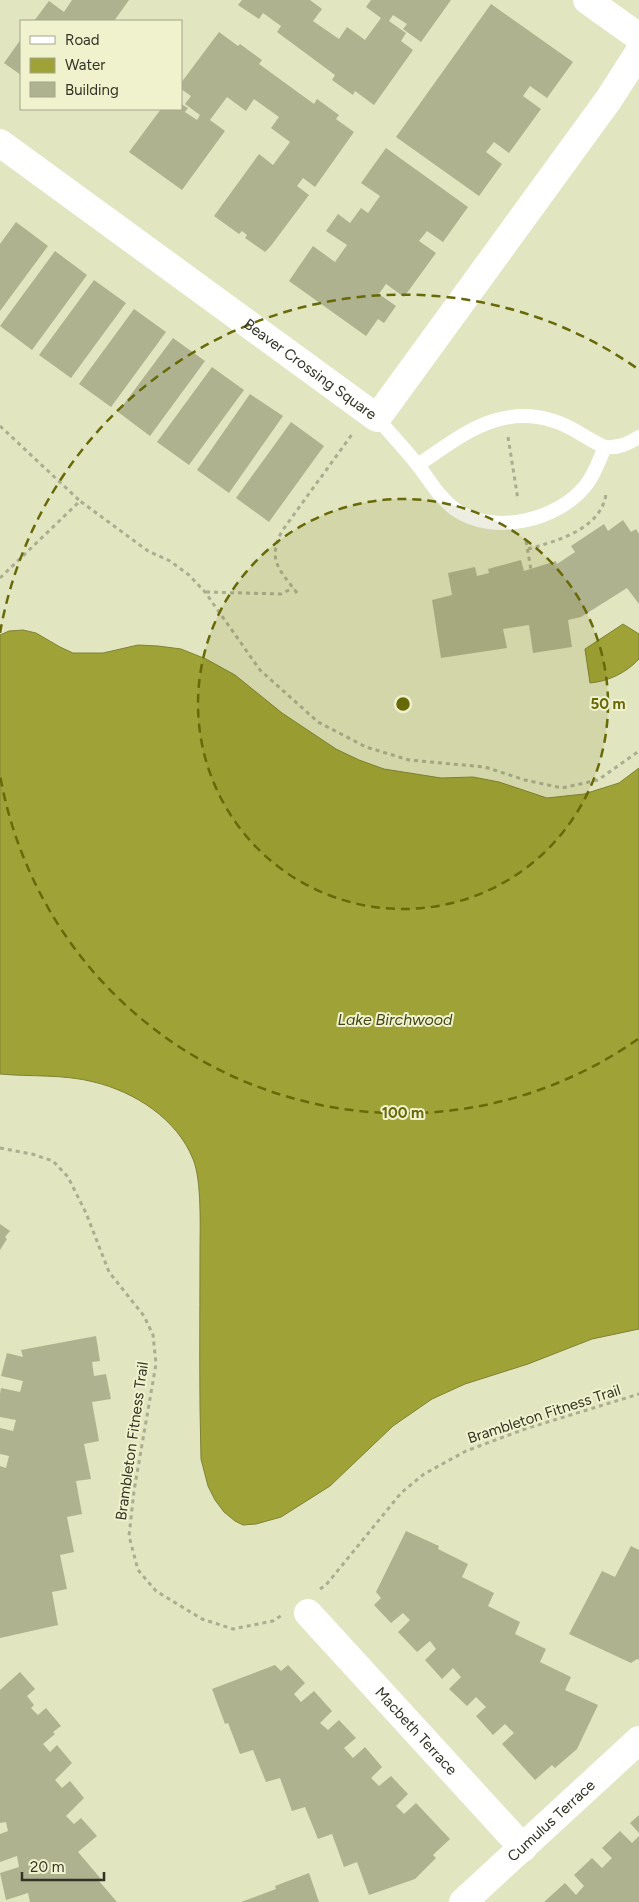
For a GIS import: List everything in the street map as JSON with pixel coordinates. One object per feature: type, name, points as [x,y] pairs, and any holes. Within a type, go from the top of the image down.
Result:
[{"type":"street","points":[[587,0],[639,37]]},
{"type":"street","name":"Beaver Crossing Square","points":[[0,143],[367,422],[609,99],[639,52]]},
{"type":"street","name":"Macbeth Terrace","points":[[304,1605],[523,1848]]},
{"type":"street","name":"Cumulus Terrace","points":[[463,1902],[639,1740]]},
{"type":"lane","points":[[418,466],[477,427],[494,419],[509,416],[523,415],[554,420],[605,447],[615,448],[626,445],[639,437]]},
{"type":"lane","points":[[367,422],[418,466],[443,499],[456,510],[473,518],[492,521],[517,522],[545,515],[575,496],[586,485],[605,447]]},
{"type":"path","points":[[297,593],[279,569],[275,560],[276,542],[291,518],[367,422]]},
{"type":"path","points":[[0,426],[80,501],[148,551],[170,561],[189,575],[205,592],[260,670],[318,722],[366,747],[409,760],[485,767],[525,780],[562,788],[598,780],[639,751]]},
{"type":"path","points":[[507,432],[519,503]]},
{"type":"path","points":[[0,578],[80,501]]},
{"type":"path","points":[[526,541],[532,570]]},
{"type":"path","points":[[205,592],[281,594],[294,588]]},
{"type":"path","name":"Brambleton Fitness Trail","points":[[0,1148],[32,1154],[53,1161],[68,1177],[86,1213],[109,1272],[144,1316],[153,1335],[156,1364],[134,1492],[129,1536],[138,1570],[156,1591],[202,1619],[233,1629],[273,1621],[304,1605],[326,1585],[401,1493],[424,1474],[474,1448],[525,1429],[639,1394]]},
{"type":"water","points":[[623,624],[639,634],[639,659],[617,675],[590,683],[585,649]]},
{"type":"water","name":"Lake Birchwood","points":[[23,630],[36,633],[73,653],[103,653],[138,645],[181,649],[206,659],[235,675],[282,713],[336,749],[384,769],[441,778],[473,777],[499,782],[547,798],[584,794],[619,783],[639,768],[639,1329],[592,1339],[528,1364],[465,1384],[432,1399],[393,1426],[330,1486],[281,1517],[256,1524],[243,1525],[224,1512],[208,1486],[201,1459],[200,1205],[196,1168],[186,1145],[177,1132],[153,1109],[125,1093],[82,1079],[0,1074],[0,635],[9,631]]},
{"type":"building","points":[[72,0],[129,0],[115,20],[35,20],[49,1],[64,12]]},
{"type":"building","points":[[242,0],[310,0],[322,9],[313,21],[339,39],[347,27],[365,40],[381,18],[366,7],[371,0],[451,0],[421,42],[403,29],[407,24],[393,15],[389,21],[406,33],[401,41],[413,50],[374,105],[355,91],[353,95],[332,80],[335,75],[277,32],[281,26],[263,13],[259,19],[238,5]]},
{"type":"building","points":[[491,4],[573,62],[547,98],[530,86],[523,96],[541,109],[509,153],[494,142],[486,152],[502,164],[479,196],[396,137]]},
{"type":"building","points":[[219,32],[262,60],[259,64],[314,104],[317,99],[339,115],[336,119],[354,132],[315,187],[303,178],[297,186],[309,195],[265,252],[245,238],[247,235],[242,231],[239,234],[214,216],[259,154],[273,165],[290,142],[271,128],[279,117],[254,99],[246,111],[227,97],[210,120],[225,131],[182,190],[129,152],[160,110],[182,110],[182,105],[188,108],[185,112],[197,120],[200,115],[185,104],[191,96],[182,90],[182,82]]},
{"type":"building","points":[[20,40],[20,74],[4,63]]},
{"type":"building","points":[[386,148],[468,207],[443,242],[427,231],[419,241],[436,253],[404,297],[386,284],[379,294],[396,306],[384,323],[378,319],[366,336],[289,281],[313,246],[335,262],[347,245],[326,231],[338,214],[350,223],[361,208],[368,213],[380,196],[361,183]]},
{"type":"building","points":[[16,222],[48,246],[0,311],[0,244]]},
{"type":"building","points":[[55,251],[87,275],[32,350],[0,326]]},
{"type":"building","points":[[94,280],[126,303],[71,378],[39,355]]},
{"type":"building","points":[[134,309],[166,332],[111,407],[79,384]]},
{"type":"building","points":[[173,338],[205,361],[150,436],[118,412]]},
{"type":"building","points":[[212,367],[244,390],[189,465],[157,442]]},
{"type":"building","points":[[250,394],[283,416],[229,493],[197,470]]},
{"type":"building","points":[[291,422],[324,446],[269,522],[236,498]]},
{"type":"building","points":[[623,520],[631,532],[636,529],[639,534],[639,604],[627,588],[581,617],[568,620],[572,647],[533,653],[529,625],[503,629],[507,648],[441,658],[432,600],[452,595],[448,573],[475,567],[477,576],[489,573],[488,569],[521,560],[524,571],[556,561],[557,564],[575,552],[571,546],[604,524],[608,531]]},
{"type":"building","points":[[0,1224],[10,1231],[5,1237],[7,1239],[0,1250]]},
{"type":"building","points":[[96,1336],[100,1361],[92,1362],[94,1376],[106,1374],[111,1399],[92,1402],[99,1441],[84,1444],[91,1479],[76,1481],[82,1514],[67,1517],[74,1552],[60,1555],[67,1589],[52,1592],[58,1625],[0,1638],[0,1466],[6,1468],[9,1456],[0,1454],[0,1428],[13,1431],[16,1420],[0,1417],[0,1394],[1,1388],[20,1392],[23,1381],[1,1376],[7,1353],[23,1357],[21,1350]]},
{"type":"building","points":[[406,1531],[439,1546],[438,1549],[468,1564],[462,1577],[494,1593],[488,1606],[520,1622],[515,1634],[546,1649],[540,1662],[571,1677],[565,1690],[598,1705],[577,1749],[555,1768],[552,1765],[535,1780],[502,1744],[514,1733],[505,1724],[493,1735],[476,1716],[486,1707],[476,1697],[467,1706],[449,1689],[461,1677],[453,1668],[442,1679],[425,1660],[436,1649],[430,1641],[417,1652],[398,1632],[410,1620],[403,1613],[391,1623],[374,1605],[381,1598],[376,1592]]},
{"type":"building","points":[[631,1546],[639,1550],[639,1660],[637,1659],[631,1663],[569,1634],[602,1571],[615,1577]]},
{"type":"building","points":[[275,1665],[281,1671],[288,1665],[305,1683],[294,1694],[301,1702],[314,1691],[332,1711],[320,1723],[328,1730],[339,1720],[356,1738],[344,1748],[353,1758],[365,1747],[382,1767],[371,1778],[379,1786],[391,1776],[408,1794],[396,1806],[404,1814],[416,1803],[450,1839],[433,1855],[436,1858],[415,1879],[369,1895],[357,1862],[344,1867],[332,1834],[318,1839],[305,1807],[292,1811],[280,1778],[266,1782],[253,1750],[240,1754],[228,1723],[225,1724],[212,1689]]},
{"type":"building","points":[[20,1672],[35,1689],[27,1696],[34,1705],[31,1708],[38,1715],[46,1708],[61,1726],[43,1744],[50,1752],[57,1745],[72,1763],[55,1780],[62,1788],[70,1781],[84,1798],[66,1816],[74,1824],[81,1818],[97,1836],[78,1852],[101,1879],[99,1881],[117,1902],[30,1902],[28,1893],[6,1900],[0,1873],[19,1867],[17,1856],[0,1862],[0,1834],[8,1831],[6,1822],[0,1823],[0,1690]]},
{"type":"building","points":[[639,1815],[639,1833],[630,1823]]},
{"type":"building","points":[[620,1831],[632,1843],[639,1836],[639,1902],[544,1902],[565,1883],[576,1895],[584,1886],[574,1875],[592,1858],[602,1868],[612,1858],[602,1848]]},
{"type":"building","points":[[309,1873],[319,1902],[241,1902],[276,1889],[275,1886]]}]
